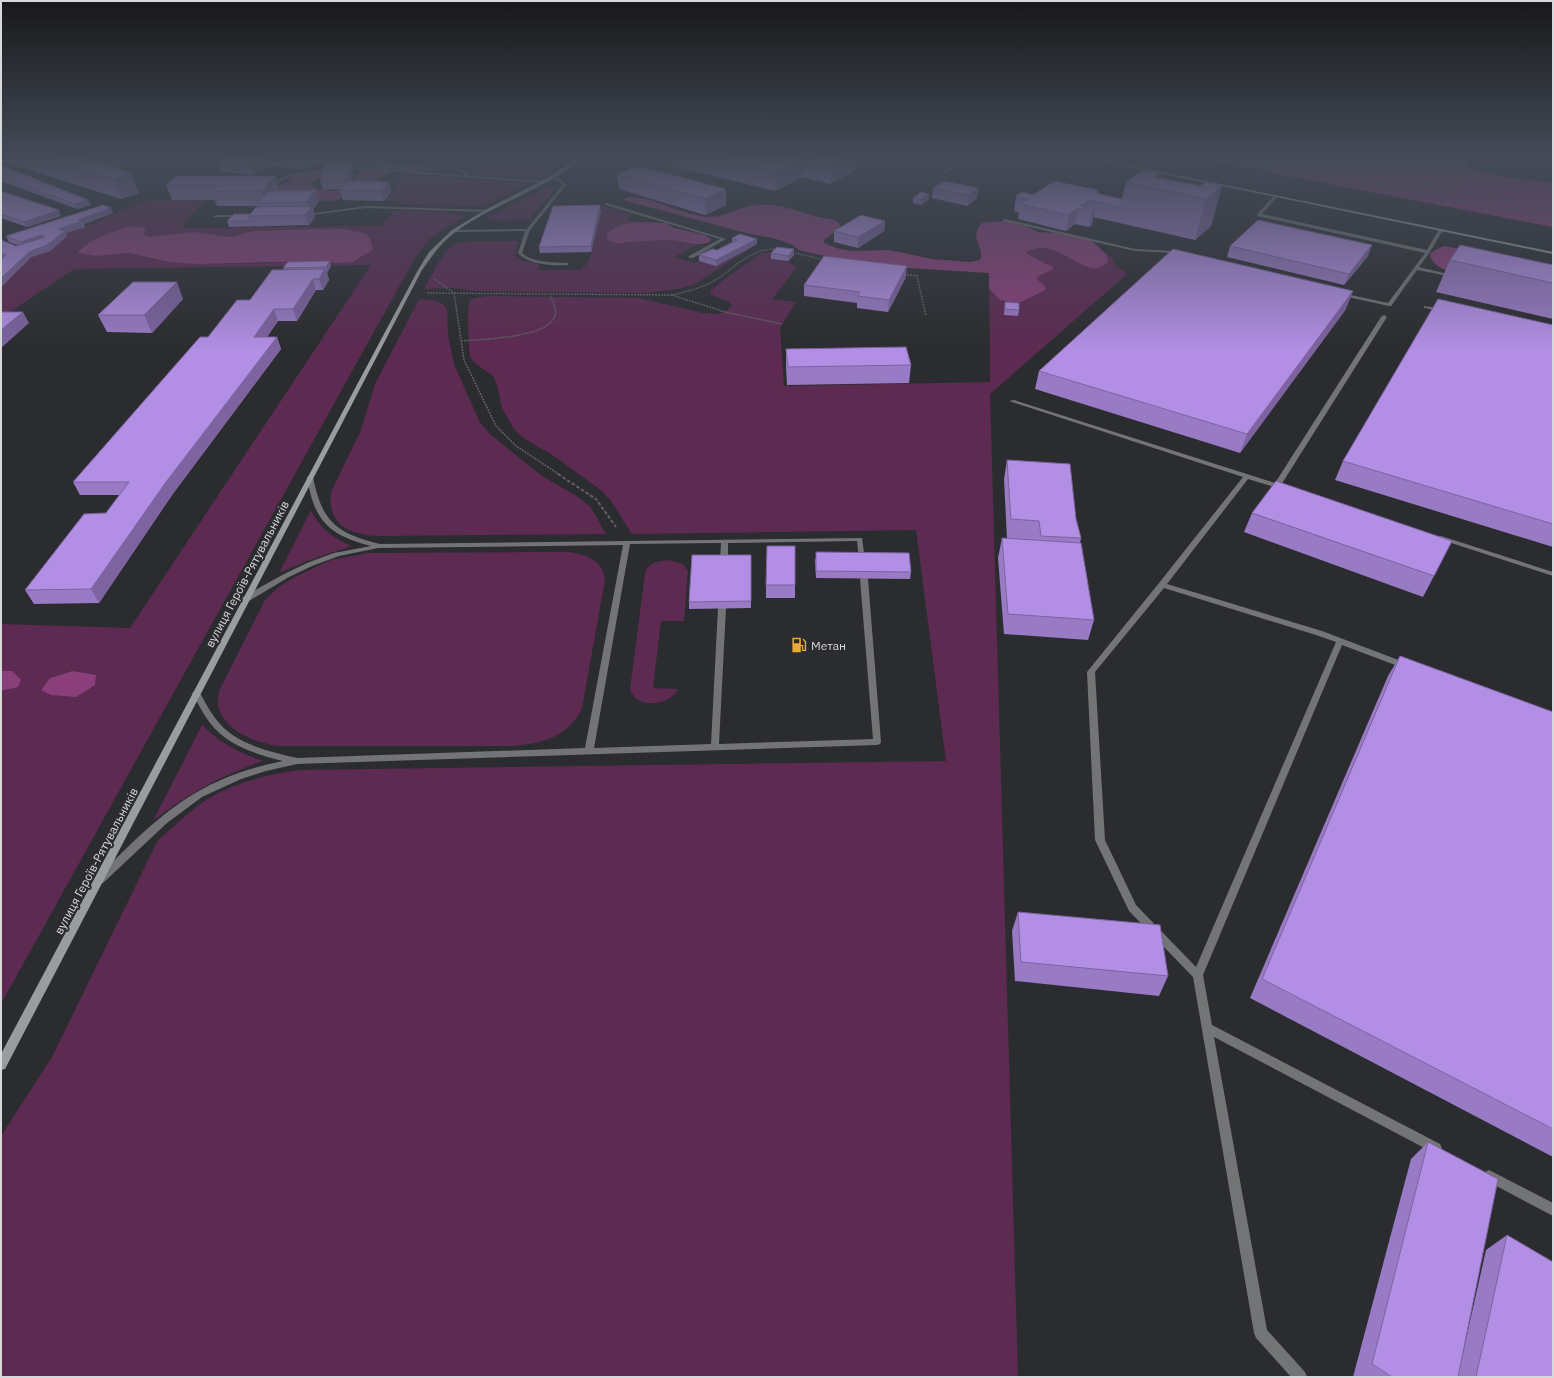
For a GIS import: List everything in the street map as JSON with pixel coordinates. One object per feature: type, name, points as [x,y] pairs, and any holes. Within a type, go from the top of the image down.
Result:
[{"type":"street","name":"вулиця Героїв-Рятувальників","points":[[1,1065],[420,270],[431,253],[454,231],[470,221]]},
{"type":"street","points":[[1399,221],[1553,253]]},
{"type":"lane","points":[[535,221],[528,230],[520,253],[523,256],[535,260],[566,264]]},
{"type":"lane","points":[[664,221],[724,239],[691,257]]},
{"type":"lane","points":[[1011,221],[1134,250],[1173,252],[1188,256]]},
{"type":"lane","points":[[1288,221],[1428,252]]},
{"type":"lane","points":[[454,231],[528,230]]},
{"type":"lane","points":[[1335,292],[1389,305],[1428,252],[1441,230]]},
{"type":"lane","points":[[1416,268],[1462,278]]},
{"type":"lane","points":[[1426,307],[1449,312]]},
{"type":"lane","points":[[1277,486],[1384,316]]},
{"type":"lane","points":[[1012,401],[1292,491]]},
{"type":"lane","points":[[1198,975],[1132,908],[1100,840],[1092,672],[1247,476]]},
{"type":"lane","points":[[310,477],[315,500],[327,522],[335,530],[346,537],[380,546]]},
{"type":"lane","points":[[1434,536],[1553,574]]},
{"type":"lane","points":[[246,599],[300,568],[317,561],[352,551],[380,546],[860,539],[862,560]]},
{"type":"lane","points":[[724,562],[725,541]]},
{"type":"lane","points":[[589,752],[627,542]]},
{"type":"lane","points":[[98,881],[160,824],[187,803],[210,788],[235,777],[262,768],[297,761],[876,742],[864,579]]},
{"type":"lane","points":[[1162,585],[1340,641],[1413,668]]},
{"type":"lane","points":[[715,747],[722,608]]},
{"type":"lane","points":[[1300,1377],[1261,1333],[1198,975],[1340,641]]},
{"type":"lane","points":[[196,693],[213,720],[223,732],[236,741],[265,754],[297,761]]},
{"type":"lane","points":[[1207,1028],[1447,1154]]},
{"type":"lane","points":[[1475,1169],[1553,1210]]},
{"type":"path","points":[[408,292],[672,295],[695,290],[714,280],[755,252],[773,248],[780,250]]},
{"type":"path","points":[[788,251],[825,260]]},
{"type":"path","points":[[420,270],[454,293],[464,360],[496,426],[516,446],[596,499],[627,542]]},
{"type":"path","points":[[903,274],[918,276],[926,316]]},
{"type":"path","points":[[461,341],[514,336],[531,333],[545,328],[554,320],[554,302],[550,294]]},
{"type":"path","points":[[672,295],[726,312],[782,324]]},
{"type":"shaded area","points":[[98,221],[186,221],[182,225],[186,228],[381,226],[385,221],[456,221],[432,237],[416,256],[1,1004],[1,691],[6,691],[12,671],[1,671],[1,624],[130,628],[371,265],[74,269],[7,314],[1,316],[1,287],[31,257],[50,251],[62,234]],"holes":[[[133,226],[145,228],[143,235],[150,237],[230,237],[254,231],[312,229],[275,263],[199,264],[169,262],[129,253],[97,256],[78,252],[88,243],[111,232]],[[71,671],[95,676],[51,695],[41,690],[50,678]]]},
{"type":"shaded area","points":[[598,221],[633,221],[648,226],[656,222],[709,238],[674,257],[694,263],[757,244],[695,284],[678,289],[644,293],[476,291],[454,288],[424,289],[444,254],[455,244],[461,242],[518,241],[515,256],[524,261],[539,264],[537,270],[581,270],[589,261]]},
{"type":"shaded area","points":[[703,221],[837,221],[840,225],[838,229],[823,241],[826,244],[840,249],[853,251],[889,250],[932,259],[970,262],[980,260],[981,255],[976,233],[982,223],[1005,221],[1024,226],[1038,232],[1057,233],[1092,241],[1107,255],[1108,262],[1099,267],[1090,267],[1050,249],[1038,248],[1026,252],[1027,254],[1053,267],[1052,270],[1040,275],[1036,279],[1045,286],[1045,290],[1021,302],[1010,302],[1000,300],[989,288],[989,273],[862,265],[799,250],[791,244],[773,238],[750,234]]},
{"type":"shaded area","points":[[1523,221],[1553,221],[1553,227]]},
{"type":"shaded area","points":[[640,222],[665,223],[674,228],[705,235],[711,239],[710,242],[700,244],[670,240],[618,243],[607,239],[607,235],[610,231],[626,224]]},
{"type":"shaded area","points":[[133,226],[146,228],[143,235],[150,237],[194,232],[230,237],[254,231],[344,229],[366,234],[370,239],[373,250],[352,262],[341,263],[306,261],[199,264],[169,262],[129,253],[97,256],[78,253],[88,244],[111,232]]},
{"type":"shaded area","points":[[989,226],[1099,249],[1112,257],[1115,265],[1127,274],[990,394],[1018,1377],[1,1377],[1,1136],[52,1057],[158,840],[204,801],[242,783],[265,776],[299,770],[946,761],[916,530],[632,534],[611,501],[602,491],[554,456],[525,439],[514,429],[502,408],[497,385],[493,376],[476,364],[470,357],[468,320],[470,301],[476,298],[488,296],[639,298],[703,313],[716,314],[725,312],[732,306],[728,301],[711,295],[710,292],[723,280],[762,253],[777,252],[771,259],[788,261],[796,268],[772,299],[796,302],[780,328],[784,386],[990,382]]},
{"type":"shaded area","points":[[1444,246],[1466,250],[1454,274],[1439,267],[1431,258],[1430,254]]},
{"type":"shaded area","points":[[419,299],[437,301],[444,305],[447,309],[448,335],[454,364],[480,423],[491,435],[542,476],[575,495],[590,506],[606,534],[377,536],[357,533],[349,530],[336,519],[332,512],[331,492],[361,430],[375,384]]},
{"type":"shaded area","points":[[311,510],[328,532],[351,546],[307,561],[279,573]]},
{"type":"shaded area","points":[[569,552],[588,557],[597,563],[604,573],[605,580],[582,708],[577,718],[570,726],[554,737],[535,743],[513,746],[276,746],[241,734],[227,723],[222,715],[218,706],[219,691],[265,600],[280,586],[331,560],[368,553]]},
{"type":"shaded area","points":[[668,560],[683,564],[688,571],[684,621],[661,621],[653,688],[678,689],[674,695],[668,699],[661,702],[646,703],[633,696],[630,689],[645,574],[646,570],[651,565]]},
{"type":"shaded area","points":[[1,671],[12,671],[21,680],[18,687],[1,691]]},
{"type":"shaded area","points":[[72,671],[96,675],[95,685],[76,697],[51,695],[41,690],[50,678]]},
{"type":"shaded area","points":[[202,725],[230,747],[263,761],[233,772],[205,786],[179,802],[153,821]]},
{"type":"building","points":[[52,221],[81,221],[59,229],[65,231],[47,245],[29,252],[1,278],[1,260],[6,255],[1,253],[1,240],[16,246],[45,237],[41,235],[21,242],[6,236]]},
{"type":"building","points":[[548,221],[596,221],[591,246],[539,247]]},
{"type":"building","points":[[850,221],[884,221],[858,237],[834,231]]},
{"type":"building","points":[[1257,221],[1264,221],[1372,245],[1349,274],[1230,246]]},
{"type":"building","points":[[740,234],[757,239],[716,260],[699,255],[712,249],[717,250],[737,240],[732,238]]},
{"type":"building","points":[[1460,245],[1553,265],[1553,283],[1450,260]]},
{"type":"building","points":[[777,247],[794,249],[788,256],[771,253]]},
{"type":"building","points":[[1173,249],[1353,291],[1247,434],[1039,371]]},
{"type":"building","points":[[824,256],[907,266],[889,300],[858,296],[860,292],[804,285]]},
{"type":"building","points":[[330,261],[326,267],[283,268],[288,262]]},
{"type":"building","points":[[325,269],[319,279],[313,279],[293,309],[274,309],[254,337],[277,337],[166,482],[91,589],[25,590],[84,514],[106,513],[129,482],[73,482],[200,337],[208,337],[237,300],[250,300],[272,270]]},
{"type":"building","points":[[133,282],[177,282],[144,315],[98,315]]},
{"type":"building","points":[[1438,299],[1553,325],[1553,524],[1343,461]]},
{"type":"building","points":[[1005,302],[1019,303],[1019,310],[1005,309]]},
{"type":"building","points":[[1,312],[23,312],[1,330]]},
{"type":"building","points":[[906,347],[911,365],[788,367],[786,349]]},
{"type":"building","points":[[1007,460],[1070,464],[1076,519],[1081,538],[1041,536],[1039,521],[1011,519]]},
{"type":"building","points":[[1276,481],[1452,541],[1434,576],[1252,513]]},
{"type":"building","points":[[1002,538],[1081,543],[1094,620],[1008,614]]},
{"type":"building","points":[[767,546],[795,546],[795,585],[766,585]]},
{"type":"building","points":[[816,552],[909,553],[911,572],[816,571]]},
{"type":"building","points":[[692,555],[751,555],[751,601],[689,602]]},
{"type":"building","points":[[1400,656],[1553,712],[1553,1129],[1262,979]]},
{"type":"building","points":[[1018,912],[1160,925],[1168,976],[1021,962]]},
{"type":"building","points":[[1428,1142],[1498,1179],[1458,1377],[1392,1377],[1372,1364]]},
{"type":"building","points":[[1507,1235],[1553,1262],[1553,1377],[1476,1377]]},
{"type":"place","name":"Метан","points":[[799,645]]}]
